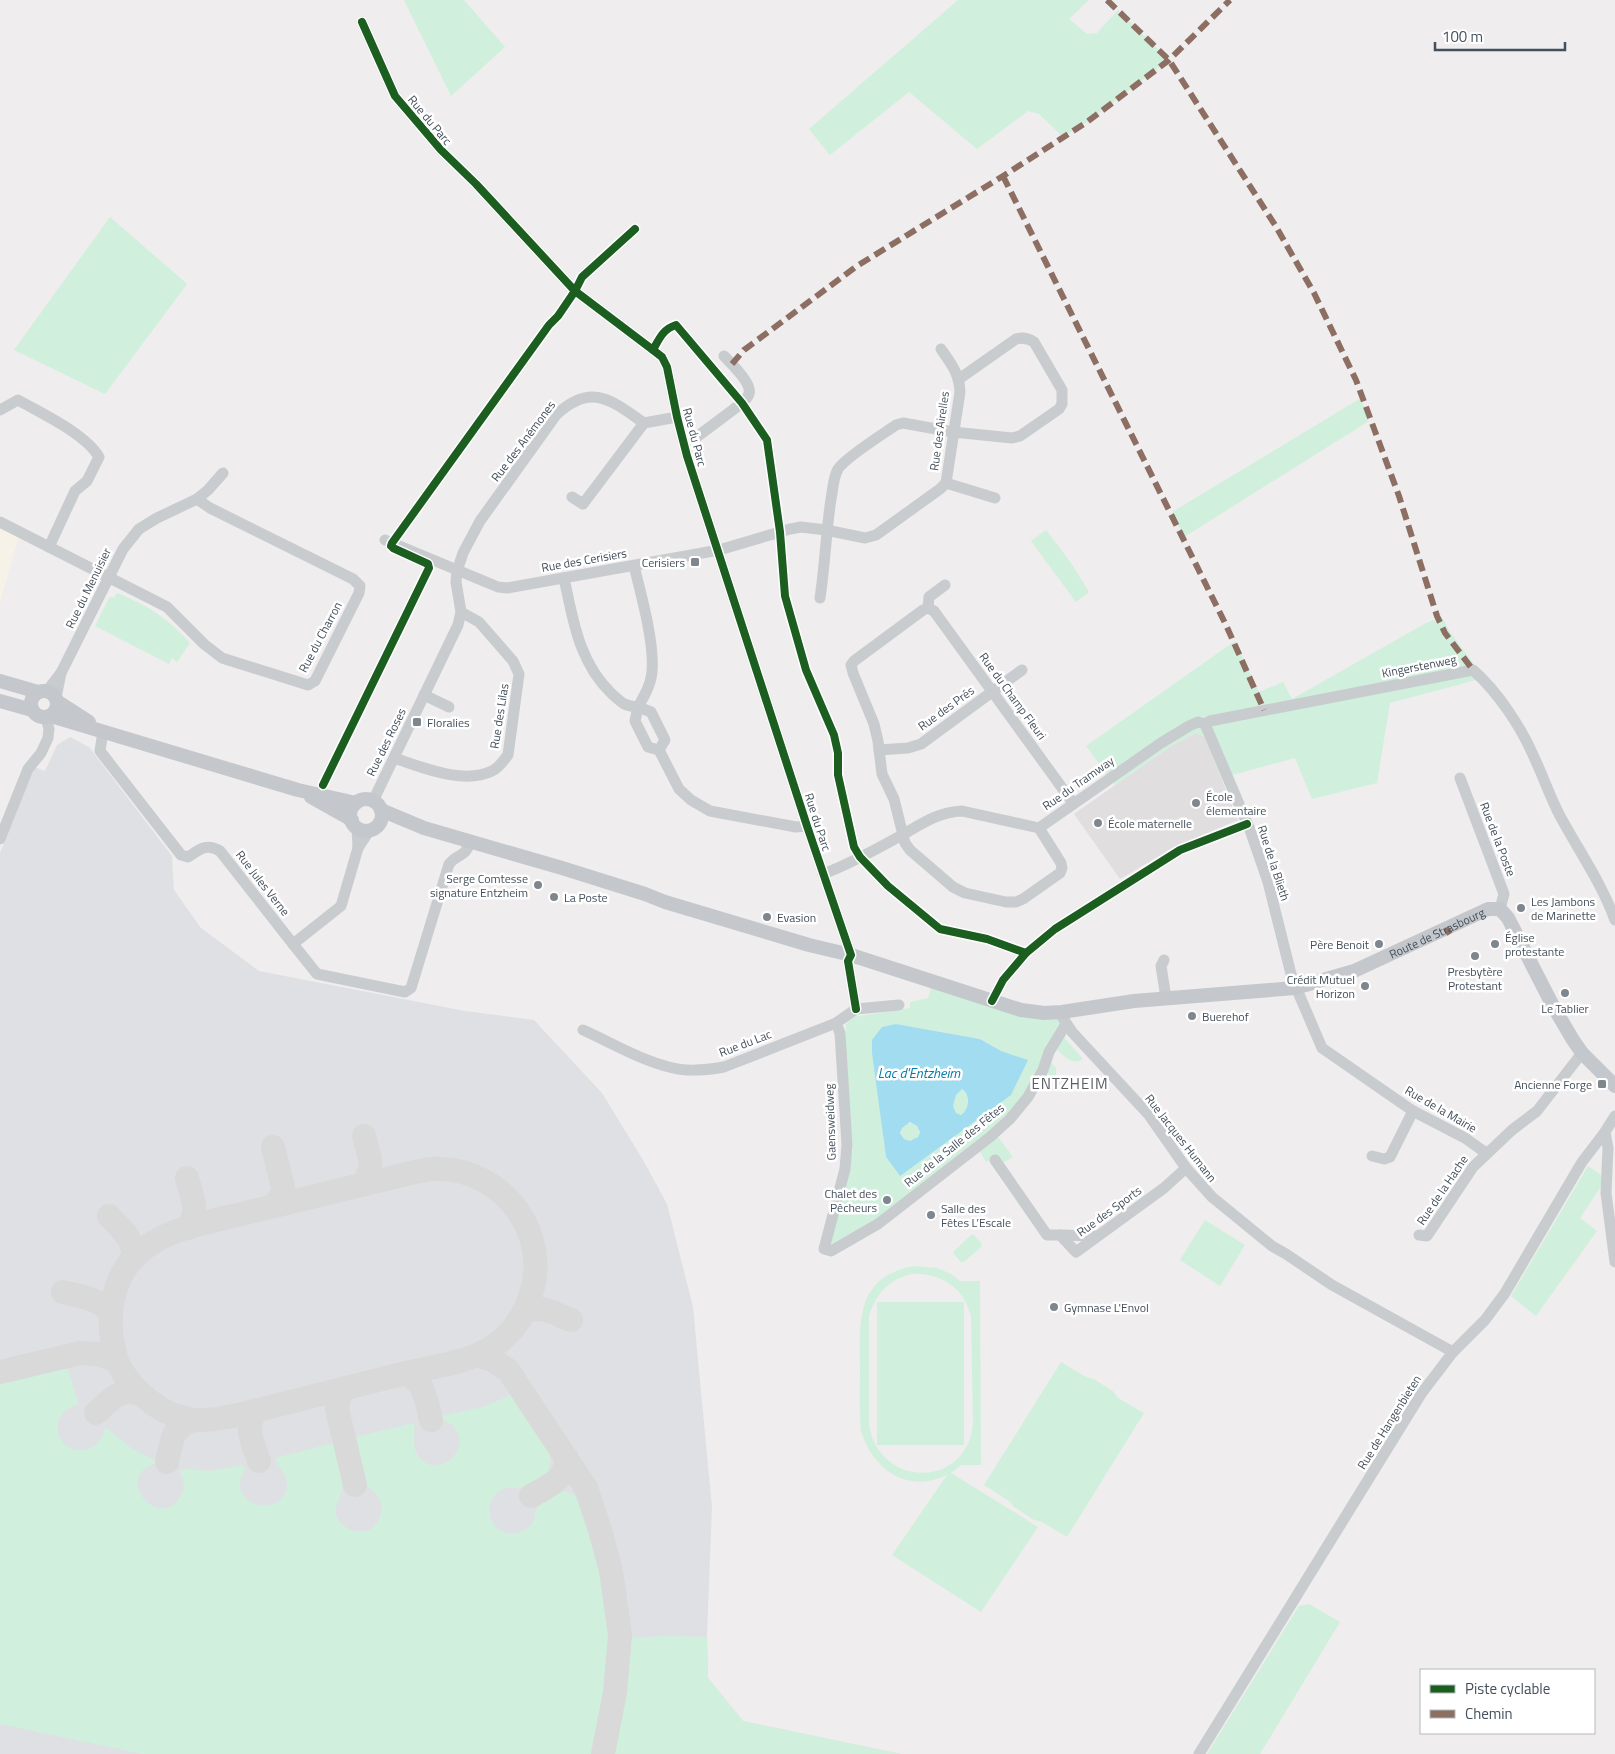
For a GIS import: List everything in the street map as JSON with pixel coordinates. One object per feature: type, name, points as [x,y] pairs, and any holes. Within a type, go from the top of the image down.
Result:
[{"type":"main road","points":[[0,681],[50,696],[103,731]]},
{"type":"main road","points":[[32,710],[31,702],[35,695],[50,696]]},
{"type":"main road","points":[[48,717],[56,710],[50,696]]},
{"type":"main road","points":[[0,701],[32,710],[38,716],[103,731],[298,790],[356,803]]},
{"type":"main road","points":[[298,790],[364,826],[424,828]]},
{"type":"main road","points":[[364,826],[351,810],[356,803],[365,799],[424,828]]},
{"type":"main road","points":[[364,826],[381,821],[377,806]]},
{"type":"main road","name":"Route de Strasbourg","points":[[424,828],[809,945],[851,955],[992,1001],[1064,1018],[1134,1001],[1295,988],[1354,971],[1488,909],[1500,909],[1508,918],[1553,1006],[1582,1053],[1615,1086]]},
{"type":"street","name":"Rue du Parc","points":[[362,22],[395,96],[441,150],[476,184],[575,291],[662,357],[667,367],[677,417],[688,456],[807,826],[851,955]]},
{"type":"street","points":[[820,598],[824,571],[826,530],[834,480],[838,469],[847,460],[896,425],[904,424],[1007,438],[1020,436],[1058,409],[1062,404],[1062,390],[1034,342],[1030,339],[1016,339],[959,379]]},
{"type":"street","name":"Rue des Airelles","points":[[718,550],[790,529],[826,530],[865,538],[876,535],[946,483],[960,392],[959,379],[941,349]]},
{"type":"street","points":[[684,441],[694,439],[749,396],[750,389],[724,356]]},
{"type":"street","name":"Rue des Anémones","points":[[457,571],[463,553],[480,521],[556,416],[567,405],[588,397],[596,397],[615,403],[644,423]]},
{"type":"street","points":[[0,410],[18,400],[58,422],[94,448],[99,457],[87,481],[75,492],[49,547]]},
{"type":"street","points":[[572,497],[583,504],[644,423],[677,417]]},
{"type":"street","name":"Rue du Menuisier","points":[[50,696],[123,549],[139,529],[157,518],[197,499],[223,473]]},
{"type":"street","points":[[946,483],[995,498]]},
{"type":"street","name":"Rue du Charron","points":[[108,577],[167,607],[204,644],[222,658],[308,685],[315,681],[359,593],[360,586],[353,580],[210,508],[197,499]]},
{"type":"street","points":[[0,522],[108,577]]},
{"type":"street","name":"Rue des Cerisiers","points":[[386,540],[457,571],[498,587],[508,588],[718,550]]},
{"type":"street","points":[[634,566],[652,648],[651,677],[638,707],[635,721],[648,747],[659,750],[679,789],[691,800],[710,811],[796,828],[807,826]]},
{"type":"street","name":"Rue des Roses","points":[[377,806],[394,758],[458,625],[461,612],[456,582],[457,571]]},
{"type":"street","points":[[564,578],[575,632],[592,670],[607,689],[626,706],[638,707],[651,712],[665,740],[659,750]]},
{"type":"street","points":[[945,585],[929,597],[928,608],[851,665],[874,724],[882,774],[894,799],[904,843],[953,887],[965,893],[1006,902],[1016,902],[1060,874],[1062,868],[1061,863],[1039,828]]},
{"type":"street","name":"Rue du Champ Fleuri","points":[[928,608],[934,611],[1074,803]]},
{"type":"street","name":"Rue des Lilas","points":[[394,758],[448,775],[460,776],[484,774],[493,771],[501,765],[508,755],[519,674],[513,661],[479,622],[461,612]]},
{"type":"street","name":"Rue des Prés","points":[[879,750],[908,748],[922,744],[1022,670]]},
{"type":"street","name":"Kingerstenweg","points":[[1205,724],[1210,721],[1473,670],[1494,693],[1521,731],[1534,755],[1560,815],[1595,875],[1615,920]]},
{"type":"street","points":[[424,695],[449,707]]},
{"type":"street","points":[[0,839],[28,769],[41,753],[48,738],[48,717]]},
{"type":"street","name":"Rue du Tramway","points":[[823,874],[835,870],[938,815],[950,811],[962,811],[1039,828],[1160,743],[1198,722],[1205,724]]},
{"type":"street","name":"Rue de la Blieth","points":[[1205,724],[1250,830],[1268,882],[1295,988]]},
{"type":"street","name":"Rue Jules Verne","points":[[103,731],[100,751],[181,855],[188,857],[206,846],[220,851],[293,944]]},
{"type":"street","name":"Rue de la Poste","points":[[1460,778],[1504,894],[1500,909]]},
{"type":"street","points":[[364,826],[341,906],[293,944],[317,974],[405,992],[411,988],[449,864],[466,853],[471,841]]},
{"type":"street","points":[[851,955],[848,961],[856,1009]]},
{"type":"street","points":[[1164,960],[1161,966],[1166,998]]},
{"type":"street","name":"Rue de la Mairie","points":[[1295,988],[1322,1048],[1413,1111],[1465,1138],[1486,1153]]},
{"type":"street","name":"Rue du Lac","points":[[582,1030],[648,1060],[674,1068],[705,1070],[724,1067],[836,1023],[856,1009],[899,1004]]},
{"type":"street","name":"Rue Jacques Humann","points":[[1064,1018],[1072,1032],[1149,1115],[1186,1168],[1212,1197],[1272,1246],[1332,1285],[1454,1352]]},
{"type":"street","name":"Rue de la Salle des Fêtes","points":[[824,1249],[831,1251],[878,1224],[990,1137],[1010,1119],[1028,1097],[1043,1070],[1064,1018]]},
{"type":"street","name":"Gaensweidweg","points":[[824,1249],[845,1169],[847,1145],[840,1033],[836,1023]]},
{"type":"street","points":[[1486,1153],[1537,1111],[1582,1053]]},
{"type":"street","points":[[1372,1156],[1384,1159],[1390,1157],[1413,1111]]},
{"type":"street","name":"Rue de Hangenbieten","points":[[1199,1754],[1421,1394],[1454,1352],[1485,1320],[1505,1294],[1582,1162],[1615,1116]]},
{"type":"street","points":[[1605,1132],[1608,1148],[1606,1193],[1615,1262]]},
{"type":"street","name":"Rue de la Hache","points":[[1419,1234],[1427,1236],[1473,1167],[1486,1153]]},
{"type":"street","name":"Rue des Sports","points":[[995,1160],[1047,1235],[1060,1235],[1076,1252],[1164,1188],[1186,1168]]},
{"type":"shaded area","points":[[0,518],[21,528],[0,603]]},
{"type":"shaded area","points":[[1196,733],[1205,737],[1238,820],[1174,847],[1120,879],[1074,814],[1171,746]]},
{"type":"shaded area","points":[[70,737],[89,747],[172,856],[174,890],[201,928],[259,971],[465,1011],[534,1020],[602,1093],[643,1160],[667,1204],[693,1307],[712,1507],[707,1635],[708,1678],[743,1721],[901,1754],[0,1754],[0,853],[34,767],[45,771],[57,745]]},
{"type":"green space","points":[[404,0],[464,0],[505,47],[451,96]]},
{"type":"green space","points":[[958,0],[1089,0],[1069,19],[1087,34],[1097,33],[1118,10],[1169,60],[1087,122],[1063,137],[1039,114],[1028,111],[977,149],[909,92],[830,155],[809,129]]},
{"type":"green space","points":[[110,217],[187,284],[105,394],[14,350]]},
{"type":"green space","points":[[1361,398],[1369,421],[1184,537],[1172,512]]},
{"type":"green space","points":[[1046,530],[1071,563],[1089,592],[1076,602],[1031,541]]},
{"type":"green space","points":[[117,593],[138,602],[156,613],[174,626],[190,643],[177,662],[172,658],[169,664],[95,626],[109,598],[114,598]]},
{"type":"green space","points":[[1442,617],[1450,632],[1484,678],[1390,703],[1377,783],[1312,799],[1295,758],[1221,778],[1205,737],[1196,733],[1171,746],[1115,785],[1086,746],[1235,641],[1259,692],[1283,682],[1292,699],[1426,623]]},
{"type":"green space","points":[[932,986],[1059,1017],[1063,1036],[1083,1059],[1072,1061],[1056,1049],[1051,1063],[1056,1068],[1056,1077],[1044,1073],[1017,1108],[954,1160],[876,1220],[829,1245],[853,1150],[845,1069],[846,1024],[853,1017],[910,1008],[910,1002],[928,998]],"holes":[[[896,1024],[980,1039],[1001,1051],[1028,1060],[900,1176],[886,1157],[883,1138]]]},
{"type":"green space","points":[[962,1089],[968,1102],[966,1110],[961,1116],[956,1113],[953,1106],[956,1095]]},
{"type":"green space","points":[[910,1123],[916,1126],[919,1132],[916,1138],[910,1141],[904,1138],[901,1132],[904,1126]]},
{"type":"green space","points":[[998,1137],[1013,1157],[1001,1164],[996,1157],[986,1162],[980,1151]]},
{"type":"green space","points":[[1588,1166],[1601,1175],[1602,1185],[1580,1218],[1597,1231],[1536,1316],[1511,1296]]},
{"type":"green space","points":[[1205,1220],[1245,1245],[1220,1286],[1180,1260]]},
{"type":"green space","points":[[971,1235],[974,1235],[982,1244],[981,1247],[964,1262],[961,1262],[953,1253]]},
{"type":"green space","points":[[913,1266],[937,1268],[951,1274],[960,1281],[980,1281],[981,1465],[961,1465],[951,1473],[1038,1527],[981,1612],[892,1555],[947,1475],[931,1481],[916,1482],[905,1480],[895,1475],[877,1461],[865,1442],[861,1431],[860,1336],[864,1305],[870,1292],[880,1281],[894,1272]],"holes":[[[911,1274],[922,1274],[941,1279],[950,1284],[957,1290],[968,1307],[971,1317],[973,1423],[968,1445],[956,1460],[941,1470],[923,1473],[905,1470],[889,1461],[876,1446],[869,1425],[869,1316],[875,1301],[889,1284]]]},
{"type":"green space","points":[[877,1302],[964,1302],[964,1445],[877,1445]]},
{"type":"green space","points":[[1061,1362],[1086,1377],[1094,1379],[1114,1392],[1118,1398],[1144,1413],[1067,1537],[1042,1522],[1034,1520],[984,1485]]},
{"type":"green space","points":[[66,1365],[79,1404],[66,1410],[60,1418],[58,1432],[62,1440],[68,1447],[76,1450],[85,1450],[94,1446],[101,1439],[105,1427],[134,1450],[159,1462],[145,1469],[138,1478],[138,1488],[143,1498],[152,1505],[162,1509],[172,1506],[181,1496],[184,1483],[179,1470],[209,1471],[243,1465],[245,1470],[240,1483],[242,1493],[258,1505],[269,1505],[278,1502],[285,1494],[287,1481],[275,1458],[334,1443],[344,1476],[343,1487],[336,1506],[337,1518],[341,1524],[359,1532],[368,1530],[375,1525],[380,1518],[382,1509],[380,1500],[374,1492],[364,1485],[355,1456],[352,1438],[414,1423],[414,1446],[417,1454],[426,1463],[436,1466],[445,1463],[454,1456],[459,1447],[459,1437],[454,1427],[442,1419],[441,1416],[483,1407],[514,1394],[547,1443],[550,1460],[549,1468],[542,1479],[536,1484],[528,1487],[505,1488],[497,1493],[490,1504],[490,1517],[497,1528],[503,1532],[518,1533],[530,1526],[538,1507],[555,1494],[566,1492],[578,1498],[598,1556],[609,1631],[606,1697],[595,1754],[143,1754],[0,1724],[0,1382]]},
{"type":"green space","points":[[1309,1604],[1340,1622],[1260,1754],[1207,1754],[1299,1606]]},
{"type":"green space","points":[[667,1636],[707,1637],[708,1678],[743,1721],[901,1754],[613,1754],[624,1704],[629,1638]]},
{"type":"water","name":"Lac d'Entzheim","points":[[896,1024],[980,1039],[1001,1051],[1028,1060],[1011,1095],[900,1176],[886,1157],[872,1053],[872,1040],[882,1027]],"holes":[[[962,1089],[967,1095],[968,1102],[966,1110],[961,1115],[956,1113],[953,1106],[956,1095]],[[910,1122],[917,1126],[920,1132],[918,1137],[910,1141],[904,1139],[900,1133],[902,1128]]]},
{"type":"taxiway","points":[[362,1185],[369,1173],[370,1167],[364,1136]]},
{"type":"taxiway","points":[[273,1147],[283,1187],[275,1206]]},
{"type":"taxiway","points":[[0,1372],[80,1353],[99,1354],[117,1361],[130,1382],[149,1401],[171,1414],[200,1420],[234,1416],[449,1364],[482,1353],[492,1347],[511,1331],[524,1312],[530,1297],[535,1274],[534,1252],[528,1230],[518,1211],[503,1194],[485,1181],[464,1173],[438,1169],[415,1172],[192,1226],[153,1242],[142,1250],[122,1273],[116,1287],[111,1316],[111,1331],[117,1361]]},
{"type":"taxiway","points":[[187,1178],[194,1203],[194,1215],[188,1228]]},
{"type":"taxiway","points":[[109,1216],[132,1245],[133,1258]]},
{"type":"taxiway","points":[[63,1292],[96,1301],[111,1314]]},
{"type":"taxiway","points":[[524,1313],[530,1310],[542,1309],[571,1320]]},
{"type":"taxiway","points":[[477,1355],[492,1360],[508,1370],[586,1488],[600,1530],[611,1571],[620,1635],[615,1692],[603,1754]]},
{"type":"taxiway","points":[[405,1373],[412,1376],[421,1386],[431,1420]]},
{"type":"taxiway","points":[[345,1388],[340,1395],[337,1409],[355,1485]]},
{"type":"taxiway","points":[[96,1413],[110,1400],[120,1394],[125,1392],[139,1393]]},
{"type":"taxiway","points":[[257,1410],[251,1423],[250,1435],[259,1461]]},
{"type":"taxiway","points":[[167,1462],[176,1431],[193,1420]]},
{"type":"taxiway","points":[[531,1496],[560,1477],[566,1457]]},
{"type":"marked path","points":[[1107,0],[1169,60],[1275,225],[1314,293],[1356,380],[1399,496],[1437,616],[1445,633],[1473,670]]},
{"type":"marked path","points":[[732,364],[744,350],[857,266],[1087,122],[1169,60],[1230,0]]},
{"type":"marked path","points":[[1003,176],[1226,625],[1264,710]]},
{"type":"marked path","points":[[1446,928],[1450,934]]},
{"type":"cycle path","points":[[362,22],[395,96],[441,150],[476,184],[575,291],[662,357],[667,367],[687,456],[807,826],[851,955],[848,961],[856,1009]]},
{"type":"cycle path","points":[[323,785],[429,568],[428,564],[393,548],[391,546],[392,543],[549,325],[558,316],[582,277],[635,229]]},
{"type":"cycle path","points":[[653,350],[659,338],[676,325],[742,403],[767,440],[780,532],[785,596],[806,670],[834,735],[838,753],[838,775],[854,847],[860,857],[888,886],[940,929],[987,939],[1026,953]]},
{"type":"cycle path","points":[[992,1001],[1003,980],[1026,953],[1055,929],[1180,850],[1247,824]]},
{"type":"place","name":"Cerisiers","points":[[695,562]]},
{"type":"place","name":"Floralies","points":[[417,722]]},
{"type":"place","name":"École élementaire","points":[[1196,803]]},
{"type":"place","name":"École maternelle","points":[[1098,823]]},
{"type":"place","name":"Serge Comtesse signature Entzheim","points":[[538,885]]},
{"type":"place","name":"La Poste","points":[[554,897]]},
{"type":"place","name":"Les Jambons de Marinette","points":[[1521,908]]},
{"type":"place","name":"Evasion","points":[[767,917]]},
{"type":"place","name":"Père Benoit","points":[[1379,944]]},
{"type":"place","name":"Église protestante","points":[[1495,944]]},
{"type":"place","name":"Presbytère Protestant","points":[[1475,956]]},
{"type":"place","name":"Crédit Mutuel Horizon","points":[[1365,986]]},
{"type":"place","name":"Le Tablier","points":[[1565,993]]},
{"type":"place","name":"Buerehof","points":[[1192,1016]]},
{"type":"place","name":"Ancienne Forge","points":[[1602,1084]]},
{"type":"place","name":"Chalet des Pêcheurs","points":[[887,1200]]},
{"type":"place","name":"Salle des Fêtes L’Escale","points":[[931,1215]]},
{"type":"place","name":"Gymnase L'Envol","points":[[1054,1307]]},
{"type":"district","name":"ENTZHEIM","points":[[1070,1083]]}]
